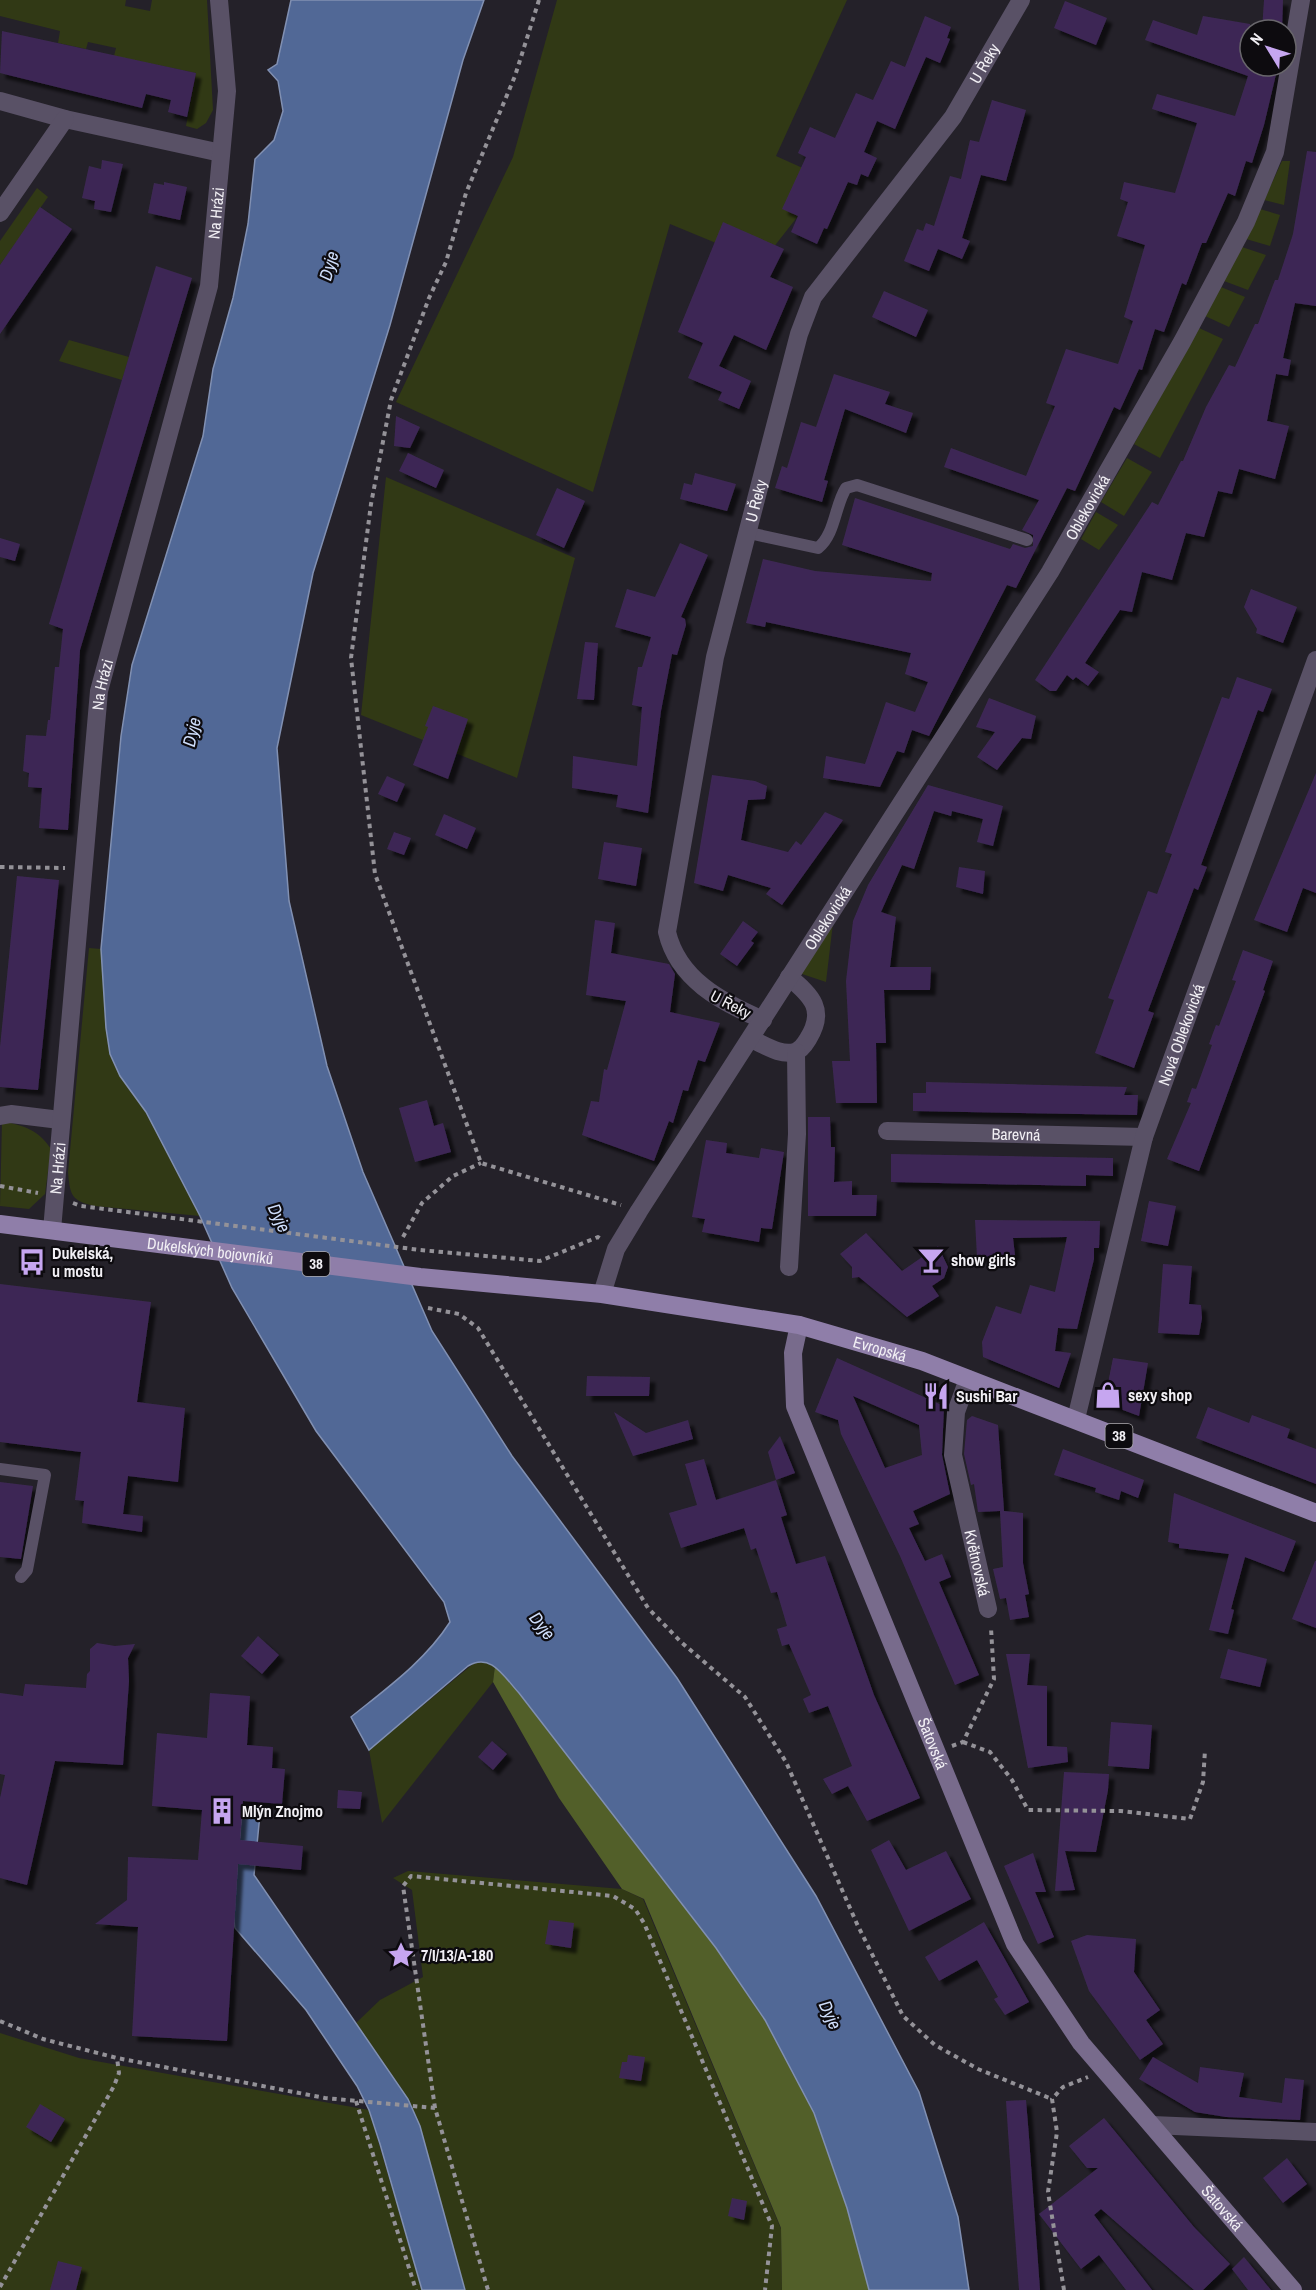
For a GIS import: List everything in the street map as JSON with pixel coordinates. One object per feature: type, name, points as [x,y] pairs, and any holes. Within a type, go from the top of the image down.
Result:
[{"type":"main road","name":"Dukelských bojovníků","points":[[0,1224],[420,1277]]},
{"type":"main road","name":"Evropská","points":[[420,1277],[602,1294],[799,1325],[922,1361],[1316,1513]]},
{"type":"main road","name":"Šatovská","points":[[799,1325],[793,1353],[795,1406],[1015,1944],[1058,2012],[1104,2070],[1293,2290]]},
{"type":"street","name":"Na Hrázi","points":[[52,1230],[99,692],[209,286],[227,91],[219,0]]},
{"type":"street","name":"U Řeky","points":[[763,1020],[732,1007],[705,990],[670,948],[667,932],[715,657],[799,334],[813,297],[953,117],[1021,0]]},
{"type":"street","name":"Oblekovická","points":[[602,1294],[616,1249],[639,1211],[752,1039],[789,977],[1050,572],[1182,342],[1246,222],[1275,152],[1301,0]]},
{"type":"street","points":[[0,101],[65,119],[221,153]]},
{"type":"street","points":[[0,213],[65,119]]},
{"type":"street","name":"Nová Oblekovická","points":[[1076,1419],[1144,1137],[1316,660]]},
{"type":"street","points":[[752,1039],[778,1052],[796,1052],[804,1045],[815,1027],[817,1008],[805,990],[789,977]]},
{"type":"street","points":[[789,1267],[797,1134],[796,1052]]},
{"type":"street","points":[[0,1116],[11,1114],[60,1120]]},
{"type":"street","name":"Barevná","points":[[887,1131],[1144,1137]]},
{"type":"street","name":"Květnovská","points":[[968,1379],[956,1412],[953,1455],[988,1609]]},
{"type":"street","points":[[1152,2125],[1316,2132]]},
{"type":"lane","points":[[749,533],[818,548],[826,539],[841,496],[846,488],[857,485],[1027,540]]},
{"type":"lane","points":[[0,1468],[45,1475],[27,1570],[21,1577]]},
{"type":"path","points":[[481,1163],[375,874],[351,658],[371,504],[391,400],[429,298],[446,262],[466,193],[515,76],[539,0]]},
{"type":"path","points":[[0,867],[84,868]]},
{"type":"path","points":[[403,1237],[422,1203],[453,1176],[481,1163],[639,1211]]},
{"type":"path","points":[[0,1186],[55,1195],[81,1206],[420,1250],[540,1261],[598,1237],[616,1249]]},
{"type":"path","points":[[428,1308],[459,1314],[478,1328],[529,1416],[648,1608],[681,1642],[745,1697],[786,1762],[857,1924],[903,2016],[935,2046],[978,2069],[1052,2099]]},
{"type":"path","name":"Květnovská","points":[[963,1742],[994,1679],[994,1647],[988,1609]]},
{"type":"path","points":[[937,1751],[963,1742],[990,1752],[1012,1780],[1028,1810],[1121,1811],[1190,1819],[1203,1782],[1205,1750]]},
{"type":"path","points":[[488,2290],[435,2108],[403,1886],[411,1876],[613,1896],[635,1909],[644,1923],[772,2226],[765,2290]]},
{"type":"path","points":[[0,2021],[44,2039],[117,2058],[326,2098],[435,2108]]},
{"type":"path","points":[[0,2287],[114,2086],[119,2073],[117,2058]]},
{"type":"path","points":[[1052,2099],[1064,2087],[1104,2070]]},
{"type":"path","points":[[1052,2099],[1057,2132],[1048,2192],[1064,2290]]},
{"type":"path","points":[[359,2101],[416,2290]]},
{"type":"green space","points":[[0,0],[126,0],[125,6],[150,11],[152,0],[207,0],[213,110],[206,123],[197,129],[186,126],[196,73],[114,56],[116,48],[88,42],[86,49],[58,43],[60,31],[0,16]]},
{"type":"green space","points":[[557,0],[847,0],[776,156],[827,179],[762,262],[670,224],[593,492],[396,402],[513,157]]},
{"type":"green space","points":[[1282,161],[1290,161],[1284,205],[1264,200]]},
{"type":"green space","points":[[37,188],[48,197],[0,265],[0,241]]},
{"type":"green space","points":[[1260,209],[1280,215],[1270,246],[1246,239]]},
{"type":"green space","points":[[1242,247],[1266,255],[1248,290],[1224,281]]},
{"type":"green space","points":[[1221,287],[1245,297],[1229,327],[1205,316]]},
{"type":"green space","points":[[1199,328],[1223,339],[1160,458],[1134,444]]},
{"type":"green space","points":[[69,340],[129,357],[122,380],[59,361]]},
{"type":"green space","points":[[1127,458],[1152,472],[1124,516],[1101,502]]},
{"type":"green space","points":[[386,477],[575,558],[517,778],[361,715]]},
{"type":"green space","points":[[1096,512],[1118,525],[1099,550],[1081,539]]},
{"type":"green space","points":[[833,923],[826,982],[799,973]]},
{"type":"green space","points":[[89,948],[101,949],[110,1054],[120,1076],[146,1112],[200,1216],[95,1206],[81,1202],[71,1192],[68,1172]]},
{"type":"green space","points":[[2,1121],[30,1129],[51,1149],[45,1194],[29,1209],[0,1206]]},
{"type":"green space","points":[[478,1660],[495,1666],[493,1682],[382,1823],[369,1750]]},
{"type":"green space","points":[[495,1666],[519,1693],[716,1948],[765,2020],[814,2113],[847,2208],[869,2290],[782,2290],[781,2228],[644,1899],[622,1889],[559,1798],[493,1682]]},
{"type":"green space","points":[[408,1871],[622,1889],[643,1899],[781,2229],[782,2290],[465,2290],[420,2126],[408,2099],[356,2023],[380,2000],[423,1977],[412,1890],[393,1878]]},
{"type":"green space","points":[[0,2033],[79,2058],[369,2110],[422,2290],[0,2290]]},
{"type":"water","name":"Dyje","points":[[291,0],[484,0],[463,60],[390,325],[313,573],[277,748],[289,901],[327,1066],[363,1172],[432,1331],[512,1456],[677,1678],[816,1896],[919,2092],[958,2217],[969,2290],[869,2290],[847,2208],[814,2113],[765,2020],[716,1948],[519,1693],[496,1668],[484,1662],[476,1662],[468,1666],[369,1750],[351,1717],[405,1673],[440,1636],[450,1622],[444,1602],[316,1431],[232,1288],[200,1216],[146,1112],[120,1076],[110,1054],[101,949],[121,736],[132,665],[203,436],[213,369],[233,298],[248,224],[255,159],[274,140],[283,111],[278,81],[268,70],[277,64]]},
{"type":"water","points":[[242,1812],[260,1814],[254,1875],[408,2099],[420,2126],[465,2290],[422,2290],[380,2144],[369,2110],[357,2086],[306,2010],[235,1928],[233,1914]]},
{"type":"building","points":[[1264,0],[1283,0],[1282,18],[1263,18]]},
{"type":"building","points":[[1065,1],[1107,18],[1096,45],[1054,28]]},
{"type":"building","points":[[925,16],[951,27],[947,38],[950,39],[940,63],[926,57],[895,129],[877,121],[864,152],[877,158],[868,177],[861,174],[857,185],[848,182],[827,229],[824,228],[817,244],[791,232],[798,216],[782,209],[806,157],[798,153],[810,127],[835,138],[856,93],[873,100],[891,61],[905,67]]},
{"type":"building","points":[[1203,16],[1238,22],[1238,73],[1145,40],[1153,20],[1197,35]]},
{"type":"building","points":[[2,31],[196,73],[187,117],[168,112],[171,100],[146,94],[142,108],[0,73]]},
{"type":"building","points":[[1247,78],[1275,78],[1252,163],[1246,161],[1235,196],[1228,193],[1206,243],[1202,243],[1186,285],[1182,283],[1164,332],[1155,329],[1142,370],[1139,369],[1120,410],[1114,407],[1075,491],[1067,488],[1016,588],[1007,585],[929,736],[912,730],[904,753],[897,751],[880,787],[823,778],[826,756],[865,764],[886,702],[915,712],[928,682],[905,674],[911,653],[766,622],[765,627],[746,623],[763,559],[815,571],[931,581],[932,573],[842,545],[855,498],[1010,549],[1013,544],[1025,548],[1033,546],[1033,535],[1022,530],[1039,500],[944,467],[951,448],[1026,476],[1055,406],[1046,403],[1066,349],[1118,364],[1133,321],[1124,317],[1145,245],[1117,236],[1128,202],[1120,199],[1124,182],[1175,193],[1197,123],[1152,109],[1157,94],[1235,116]]},
{"type":"building","points":[[992,100],[1026,110],[1006,181],[981,175],[962,238],[970,241],[962,259],[938,249],[929,271],[904,261],[917,229],[923,231],[926,223],[934,226],[950,176],[961,179],[970,140],[979,142]]},
{"type":"building","points":[[1307,151],[1316,152],[1316,306],[1295,303],[1283,358],[1291,360],[1288,376],[1276,374],[1267,421],[1289,426],[1275,479],[1239,469],[1232,494],[1218,491],[1204,537],[1186,533],[1172,580],[1142,572],[1132,612],[1120,610],[1085,663],[1099,672],[1088,686],[1076,677],[1073,680],[1067,675],[1056,691],[1050,691],[1035,680],[1152,502],[1158,505],[1183,461],[1206,407],[1229,365],[1235,367],[1255,324],[1258,324],[1275,280],[1278,280],[1293,234]]},
{"type":"building","points":[[102,160],[123,164],[111,212],[94,209],[95,201],[82,198],[89,166],[101,169]]},
{"type":"building","points":[[164,182],[187,187],[180,220],[148,213],[154,183],[164,185]]},
{"type":"building","points":[[40,207],[72,229],[0,334],[0,265]]},
{"type":"building","points":[[723,222],[784,249],[770,277],[793,287],[766,350],[734,335],[719,366],[751,381],[739,409],[718,400],[722,392],[688,378],[703,343],[678,332]]},
{"type":"building","points":[[156,266],[192,278],[80,650],[68,830],[39,828],[42,788],[28,787],[29,773],[23,771],[26,735],[46,736],[48,720],[50,720],[55,667],[59,667],[63,629],[49,624]]},
{"type":"building","points":[[884,291],[928,310],[916,337],[872,317]]},
{"type":"building","points":[[834,374],[890,392],[885,404],[913,413],[906,433],[845,409],[824,480],[828,481],[822,502],[775,488],[782,466],[787,468],[801,422],[816,427]]},
{"type":"building","points":[[396,416],[420,427],[410,448],[394,446]]},
{"type":"building","points":[[408,453],[444,470],[436,488],[399,471]]},
{"type":"building","points":[[695,473],[736,484],[727,511],[680,499],[684,483],[692,485]]},
{"type":"building","points":[[557,488],[585,501],[564,548],[536,535]]},
{"type":"building","points":[[0,538],[20,544],[15,561],[0,557]]},
{"type":"building","points":[[680,543],[708,555],[681,617],[685,619],[686,625],[677,655],[672,654],[661,711],[648,813],[616,807],[618,795],[572,788],[573,756],[637,766],[642,707],[632,705],[638,667],[642,667],[651,637],[615,627],[627,589],[655,597]]},
{"type":"building","points":[[1251,589],[1297,607],[1283,643],[1256,633],[1257,629],[1244,607]]},
{"type":"building","points":[[585,642],[598,643],[594,700],[577,699]]},
{"type":"building","points":[[1237,677],[1272,689],[1263,712],[1258,710],[1209,843],[1201,865],[1207,867],[1198,890],[1194,888],[1148,1011],[1154,1013],[1134,1068],[1095,1053],[1114,1000],[1108,998],[1148,891],[1157,894],[1172,854],[1165,852],[1181,807],[1222,697],[1229,699]]},
{"type":"building","points":[[989,698],[1036,716],[1031,739],[1022,738],[997,770],[977,757],[995,732],[976,727]]},
{"type":"building","points":[[433,706],[468,719],[448,779],[413,765],[428,727],[425,726]]},
{"type":"building","points":[[1316,773],[1316,893],[1303,888],[1287,932],[1254,920]]},
{"type":"building","points":[[712,775],[755,781],[767,786],[765,799],[748,800],[741,840],[788,852],[796,841],[801,845],[825,812],[843,820],[782,905],[766,894],[771,888],[728,875],[723,891],[694,883]]},
{"type":"building","points":[[387,776],[405,784],[397,802],[378,794]]},
{"type":"building","points":[[928,785],[1003,806],[993,846],[977,842],[983,819],[952,811],[951,816],[934,811],[914,869],[902,865],[881,912],[896,917],[890,967],[931,967],[930,990],[884,990],[886,1043],[876,1043],[877,1103],[836,1103],[832,1061],[850,1061],[846,981],[853,921],[868,885]]},
{"type":"building","points":[[444,814],[476,828],[467,849],[435,835]]},
{"type":"building","points":[[394,832],[411,838],[404,855],[387,849]]},
{"type":"building","points":[[604,842],[642,848],[636,886],[598,879]]},
{"type":"building","points":[[959,867],[985,871],[983,894],[956,887]]},
{"type":"building","points":[[17,876],[59,880],[38,1090],[0,1087],[0,1047]]},
{"type":"building","points":[[595,920],[615,923],[611,953],[669,964],[675,974],[670,1012],[720,1023],[705,1062],[698,1060],[688,1091],[683,1090],[673,1123],[669,1121],[654,1161],[582,1135],[591,1101],[599,1102],[604,1069],[607,1070],[626,1001],[586,995]]},
{"type":"building","points":[[743,921],[758,932],[751,941],[754,943],[737,966],[720,954]]},
{"type":"building","points":[[1243,950],[1273,961],[1263,990],[1265,991],[1199,1171],[1167,1159],[1191,1103],[1187,1102],[1192,1088],[1196,1089],[1212,1045],[1209,1044],[1216,1025],[1219,1026],[1236,981],[1232,980]]},
{"type":"building","points":[[926,1082],[1127,1087],[1124,1095],[1138,1095],[1137,1115],[913,1111],[913,1093],[926,1093]]},
{"type":"building","points":[[427,1100],[434,1126],[443,1123],[451,1152],[415,1162],[399,1108]]},
{"type":"building","points":[[808,1117],[830,1117],[831,1147],[835,1147],[834,1182],[852,1181],[852,1195],[877,1195],[876,1216],[808,1216]]},
{"type":"building","points":[[706,1140],[727,1143],[726,1153],[759,1158],[761,1148],[784,1152],[772,1229],[761,1228],[759,1242],[702,1232],[705,1219],[692,1217]]},
{"type":"building","points":[[891,1154],[1113,1158],[1113,1176],[1086,1175],[1086,1186],[891,1182]]},
{"type":"building","points":[[1149,1201],[1176,1206],[1168,1246],[1141,1241]]},
{"type":"building","points":[[975,1220],[1100,1221],[1099,1248],[1094,1248],[1094,1259],[1077,1329],[1058,1328],[1055,1351],[1071,1353],[1059,1388],[983,1357],[982,1342],[996,1306],[1021,1314],[1030,1285],[1055,1292],[1067,1237],[1013,1238],[1015,1255],[977,1257]]},
{"type":"building","points":[[866,1233],[902,1271],[938,1246],[948,1267],[944,1278],[932,1286],[939,1296],[907,1317],[859,1277],[852,1278],[852,1267],[840,1254]]},
{"type":"building","points":[[1163,1264],[1192,1266],[1189,1304],[1201,1305],[1202,1318],[1199,1335],[1158,1333]]},
{"type":"building","points":[[0,1284],[151,1302],[137,1402],[185,1408],[178,1482],[128,1476],[123,1514],[143,1516],[142,1532],[82,1523],[84,1501],[75,1500],[81,1452],[0,1442]]},
{"type":"building","points":[[837,1358],[944,1406],[942,1455],[950,1494],[913,1511],[919,1524],[909,1528],[925,1561],[942,1554],[951,1577],[939,1582],[979,1675],[955,1685],[900,1556],[841,1434],[838,1420],[815,1412]],"holes":[[[853,1396],[919,1425],[922,1455],[885,1468]]]},
{"type":"building","points":[[1113,1358],[1148,1363],[1139,1416],[1104,1403]]},
{"type":"building","points":[[587,1376],[650,1377],[649,1396],[586,1396]]},
{"type":"building","points":[[1208,1407],[1249,1423],[1252,1415],[1290,1429],[1287,1438],[1316,1449],[1316,1484],[1196,1438]]},
{"type":"building","points":[[614,1412],[646,1433],[688,1420],[693,1439],[633,1456]]},
{"type":"building","points":[[972,1416],[998,1425],[1004,1511],[1023,1513],[1023,1563],[1029,1594],[1025,1595],[1029,1617],[1010,1620],[1006,1598],[1000,1599],[993,1569],[1003,1567],[1000,1511],[978,1512],[974,1484],[971,1485],[964,1454],[967,1420]]},
{"type":"building","points":[[780,1436],[795,1473],[776,1480],[768,1452]]},
{"type":"building","points":[[1063,1449],[1144,1480],[1138,1498],[1121,1491],[1119,1500],[1095,1492],[1096,1488],[1054,1475]]},
{"type":"building","points":[[704,1459],[716,1500],[776,1480],[787,1515],[781,1517],[796,1564],[825,1556],[874,1695],[920,1798],[867,1821],[848,1786],[832,1794],[823,1779],[852,1766],[828,1706],[809,1713],[803,1699],[811,1695],[789,1644],[782,1646],[777,1629],[787,1626],[777,1592],[771,1593],[756,1548],[751,1550],[744,1528],[681,1548],[669,1513],[697,1505],[685,1464]]},
{"type":"building","points":[[0,1482],[33,1486],[21,1559],[0,1557]]},
{"type":"building","points":[[1174,1493],[1296,1541],[1284,1572],[1245,1557],[1231,1609],[1234,1610],[1228,1634],[1209,1630],[1229,1554],[1179,1548],[1179,1544],[1168,1542]]},
{"type":"building","points":[[1316,1561],[1316,1628],[1292,1619]]},
{"type":"building","points":[[258,1636],[279,1655],[262,1674],[241,1656]]},
{"type":"building","points":[[97,1643],[115,1646],[135,1644],[128,1658],[129,1681],[123,1765],[55,1761],[27,1885],[0,1878],[0,1798],[5,1775],[0,1774],[0,1693],[23,1696],[25,1684],[86,1688],[87,1674],[90,1671],[90,1649]]},
{"type":"building","points":[[1228,1649],[1267,1659],[1260,1687],[1220,1678]]},
{"type":"building","points":[[1006,1654],[1030,1654],[1027,1685],[1047,1686],[1047,1746],[1067,1747],[1068,1762],[1028,1768]]},
{"type":"building","points":[[210,1693],[250,1696],[247,1745],[273,1747],[272,1768],[285,1769],[282,1804],[243,1801],[240,1840],[303,1846],[301,1870],[238,1864],[227,2041],[132,2036],[138,1927],[95,1924],[127,1900],[128,1857],[198,1860],[202,1810],[152,1806],[157,1733],[207,1738]]},
{"type":"building","points":[[1111,1722],[1152,1725],[1149,1769],[1108,1766]]},
{"type":"building","points":[[492,1741],[507,1754],[493,1770],[478,1757]]},
{"type":"building","points":[[1064,1772],[1109,1774],[1108,1790],[1096,1852],[1065,1851],[1075,1890],[1055,1891]]},
{"type":"building","points":[[338,1790],[362,1792],[360,1809],[337,1808]]},
{"type":"building","points":[[889,1840],[906,1870],[946,1851],[971,1899],[909,1931],[871,1850]]},
{"type":"building","points":[[1033,1853],[1046,1892],[1035,1892],[1054,1937],[1038,1944],[1004,1866]]},
{"type":"building","points":[[549,1920],[574,1923],[571,1948],[545,1944]]},
{"type":"building","points":[[984,1922],[1029,2002],[1005,2015],[994,1999],[998,1997],[977,1960],[939,1981],[925,1957]]},
{"type":"building","points":[[1087,1935],[1136,1939],[1134,1972],[1160,2010],[1146,2020],[1163,2044],[1140,2060],[1089,1991],[1071,1941]]},
{"type":"building","points":[[628,2055],[645,2057],[641,2081],[619,2078],[622,2062],[627,2062]]},
{"type":"building","points":[[1153,2057],[1198,2083],[1200,2067],[1244,2073],[1239,2097],[1282,2103],[1285,2078],[1304,2080],[1300,2120],[1226,2117],[1195,2112],[1139,2079]]},
{"type":"building","points":[[1026,2100],[1040,2290],[1019,2290],[1006,2101]]},
{"type":"building","points":[[40,2104],[65,2119],[51,2142],[26,2127]]},
{"type":"building","points":[[1104,2118],[1194,2227],[1230,2264],[1203,2290],[1194,2290],[1101,2209],[1094,2215],[1152,2290],[1126,2290],[1099,2255],[1081,2269],[1039,2214],[1098,2168],[1087,2168],[1069,2146]]},
{"type":"building","points":[[1287,2158],[1307,2184],[1283,2203],[1263,2178]]},
{"type":"building","points":[[732,2198],[747,2201],[744,2220],[728,2216]]},
{"type":"building","points":[[1244,2257],[1271,2290],[1248,2290],[1232,2269]]},
{"type":"building","points":[[58,2261],[82,2267],[76,2290],[50,2290]]},
{"type":"place","name":"show girls","points":[[931,1260]]},
{"type":"place","name":"Dukelská, u mostu","points":[[32,1262]]},
{"type":"place","name":"sexy shop","points":[[1108,1395]]},
{"type":"place","name":"Sushi Bar","points":[[936,1396]]},
{"type":"place","name":"Mlýn Znojmo","points":[[222,1811]]},
{"type":"place","name":"7/I/13/A-180","points":[[401,1955]]}]
